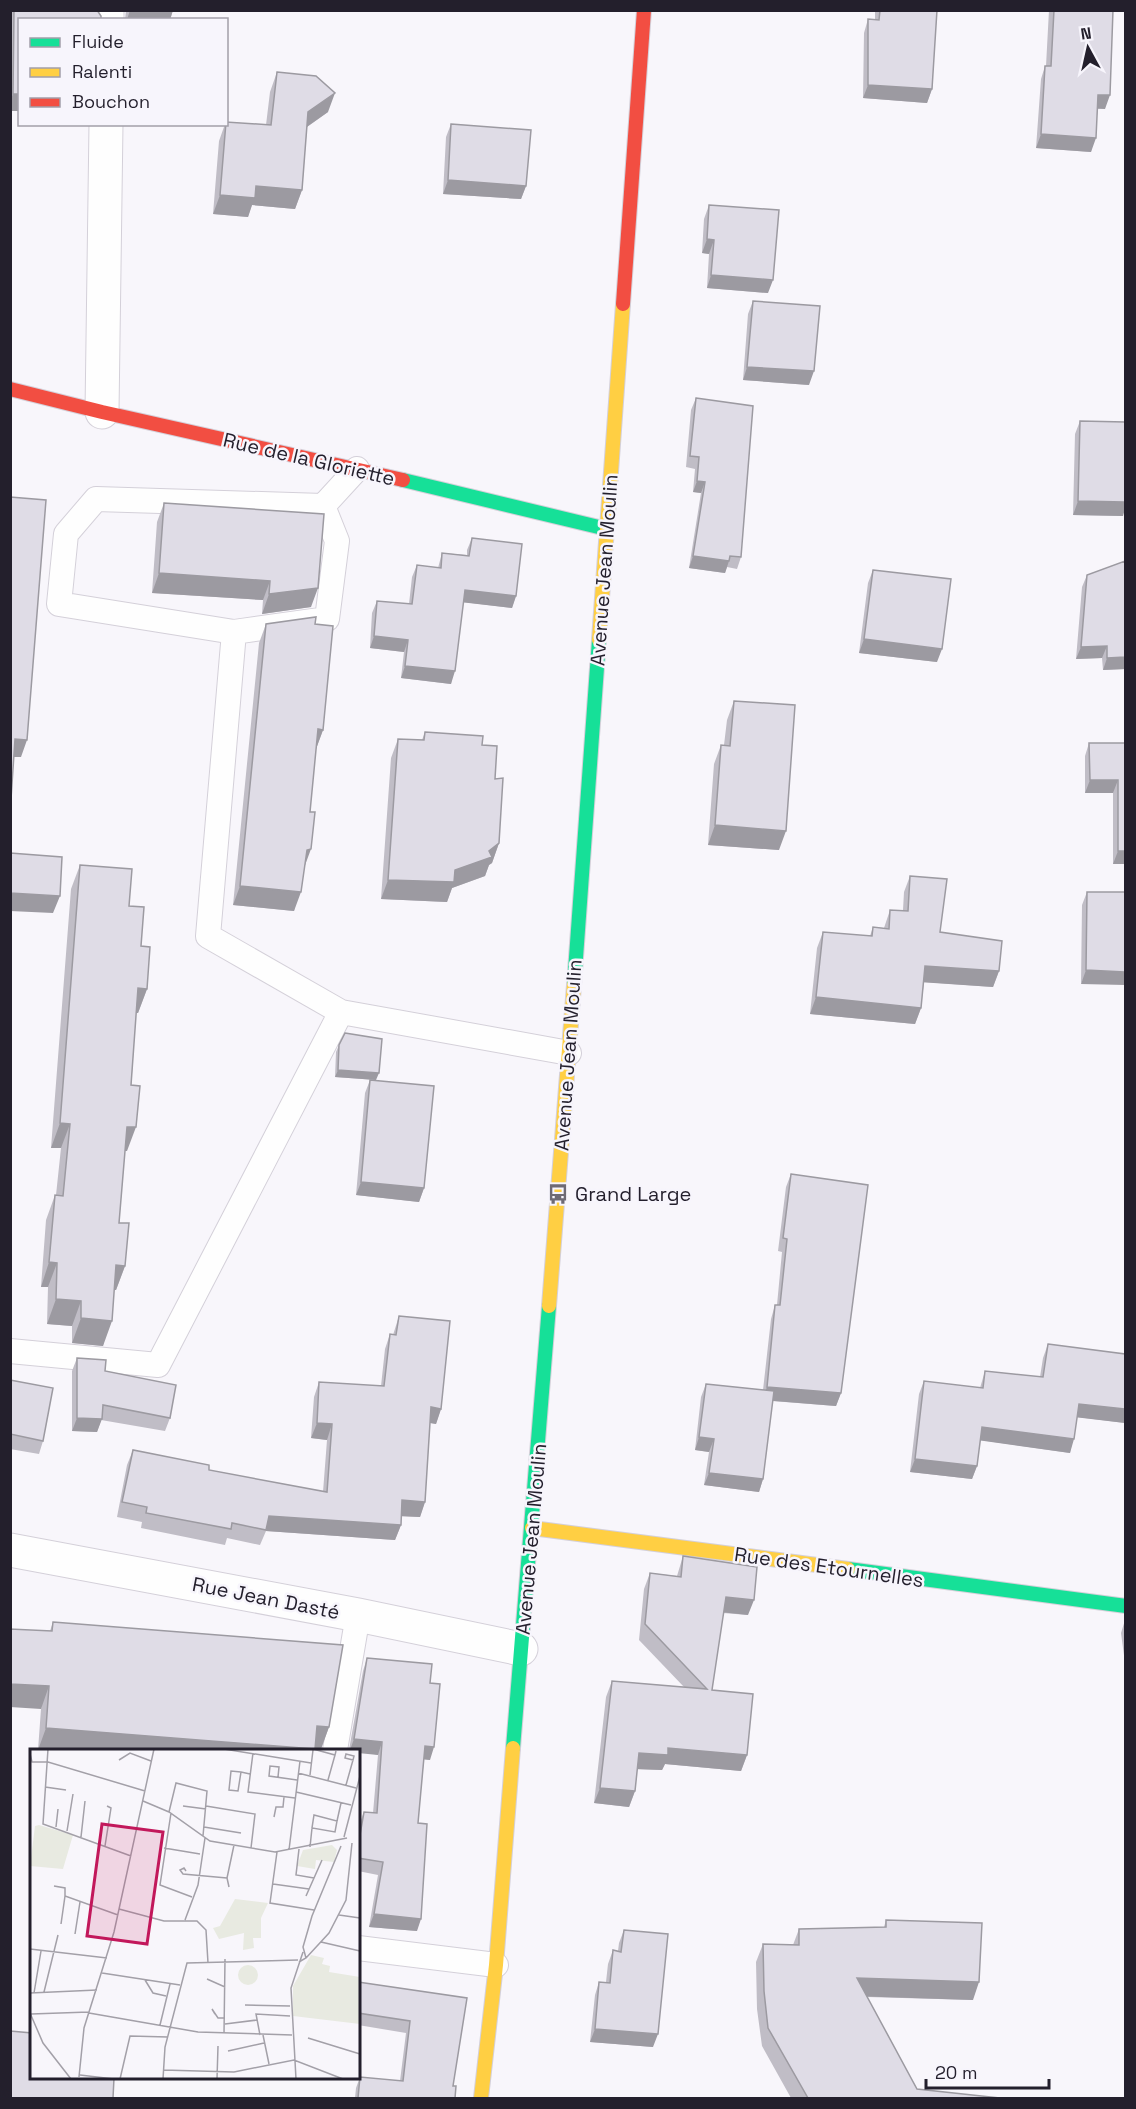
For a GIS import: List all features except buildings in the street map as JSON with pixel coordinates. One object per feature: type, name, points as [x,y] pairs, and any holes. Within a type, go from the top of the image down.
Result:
[{"type":"main road","name":"Avenue Jean Moulin","points":[[481,2098],[496,1965],[532,1528],[569,1053],[644,10]]},
{"type":"main road","name":"Rue de la Gloriette","points":[[10,389],[607,529]]},
{"type":"main road","name":"Rue des Etournelles","points":[[532,1528],[1125,1606]]},
{"type":"street","points":[[102,412],[106,126]]},
{"type":"street","name":"Rue Jean Dasté","points":[[10,1550],[358,1615],[521,1649]]},
{"type":"lane","points":[[323,506],[337,541],[327,619],[234,632],[59,604],[66,534],[96,499],[323,506],[357,469]]},
{"type":"lane","points":[[234,632],[208,936],[341,1012],[569,1053]]},
{"type":"lane","points":[[10,1351],[158,1365],[341,1012]]},
{"type":"lane","points":[[335,1749],[358,1615]]},
{"type":"lane","points":[[360,1948],[496,1965]]},
{"type":"traffic: fast","points":[[403,480],[607,529]]},
{"type":"traffic: fast","points":[[574,985],[599,640]]},
{"type":"traffic: fast","points":[[513,1748],[549,1306]]},
{"type":"traffic: fast","points":[[848,1569],[1126,1606]]},
{"type":"traffic: slow","points":[[599,640],[623,304]]},
{"type":"traffic: slow","points":[[549,1306],[574,985]]},
{"type":"traffic: slow","points":[[532,1528],[848,1569]]},
{"type":"traffic: slow","points":[[481,2098],[496,1965],[513,1748]]},
{"type":"traffic: jam","points":[[623,304],[644,10]]},
{"type":"traffic: jam","points":[[10,389],[403,480]]},
{"type":"place","name":"Grand Large","points":[[558,1194]]}]
